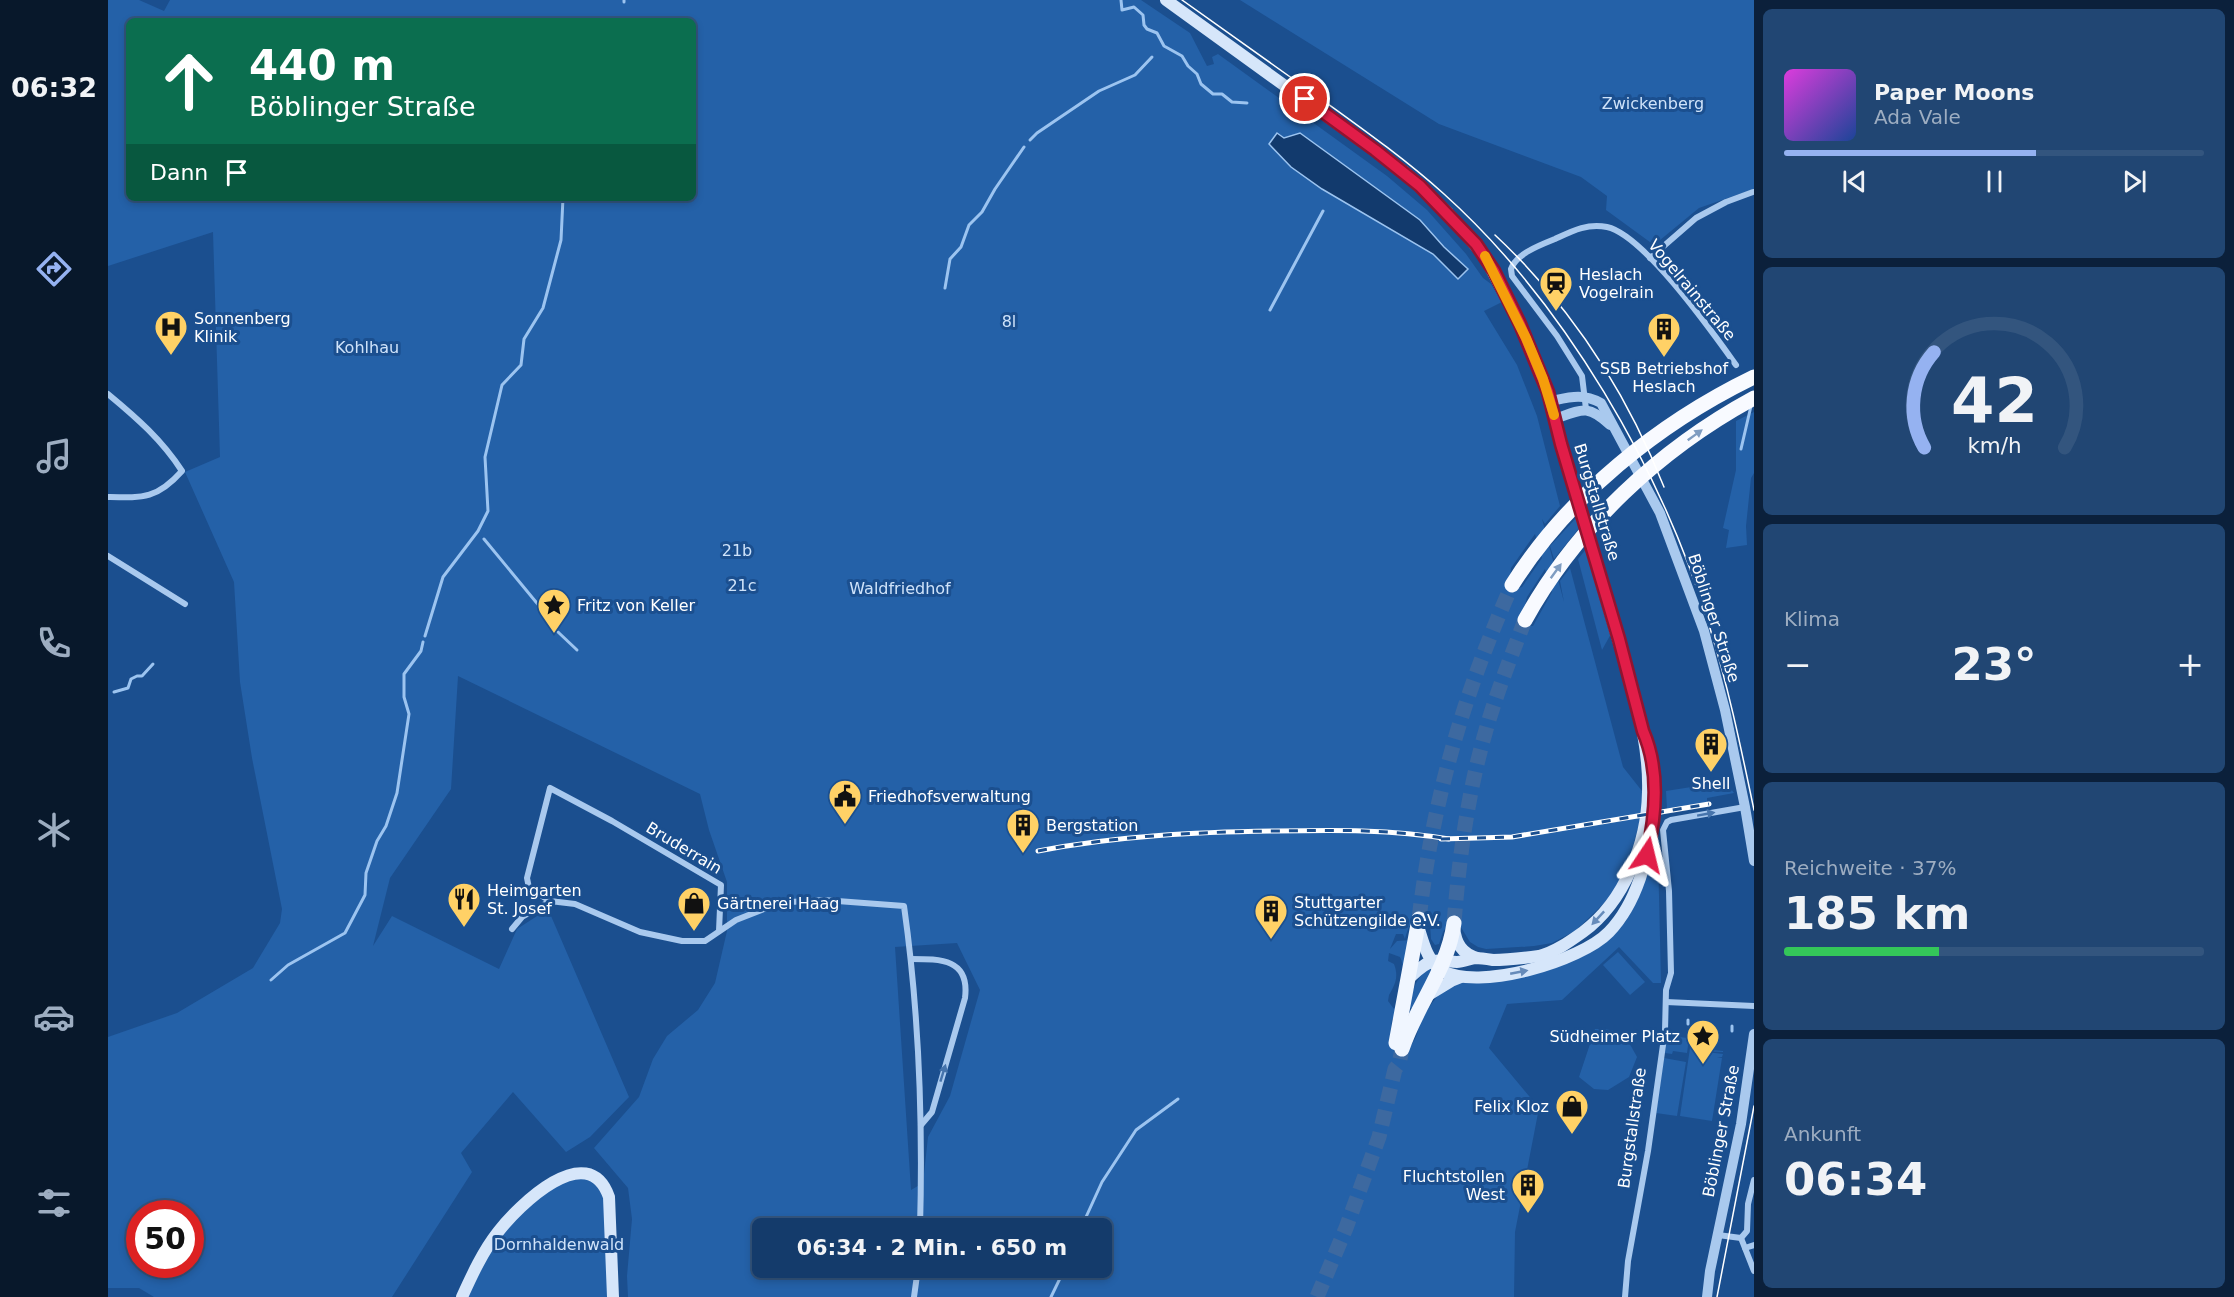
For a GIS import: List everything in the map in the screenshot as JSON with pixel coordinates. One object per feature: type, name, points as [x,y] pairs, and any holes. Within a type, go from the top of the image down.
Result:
[{"type":"highway","points":[[1512,585],[1528,559],[1558,523],[1616,468],[1688,414],[1754,377]]},
{"type":"highway","points":[[1525,620],[1565,559],[1611,506],[1664,458],[1700,431],[1754,398]]},
{"type":"main road","points":[[1156,0],[1353,141],[1412,188],[1458,233],[1502,290]]},
{"type":"main road","points":[[1166,0],[1361,140],[1420,186],[1476,244],[1494,271],[1502,290]]},
{"type":"main road","name":"Burgstallstraße","points":[[1438,963],[1461,977],[1506,974],[1557,962],[1599,941],[1616,923],[1636,887],[1651,837],[1655,785],[1649,745],[1643,731],[1551,401],[1528,343],[1502,290]]},
{"type":"main road","name":"Burgstallstraße","points":[[1438,963],[1477,958],[1494,960],[1528,957],[1556,950],[1589,928],[1610,905],[1630,870],[1645,823],[1648,785],[1643,731]]},
{"type":"main road","points":[[1418,922],[1399,1049],[1425,998],[1453,925]]},
{"type":"main road","points":[[1418,922],[1425,949],[1438,963]]},
{"type":"main road","points":[[1453,925],[1456,939],[1462,950],[1477,958]]},
{"type":"main road","points":[[1408,979],[1420,968],[1438,963]]},
{"type":"main road","points":[[1425,998],[1443,985],[1461,977]]},
{"type":"main road","points":[[462,1297],[496,1233],[511,1216],[545,1188],[576,1172],[584,1172],[596,1178],[604,1186],[609,1197],[613,1297]]},
{"type":"street","points":[[1650,258],[1696,218],[1726,202],[1753,192]]},
{"type":"street","name":"Vogelrainstraße","points":[[1585,396],[1582,376],[1568,352],[1512,276],[1512,265],[1525,255],[1584,226],[1616,230],[1637,244],[1703,319],[1736,365]]},
{"type":"street","points":[[108,394],[144,424],[171,453],[182,471],[170,485],[156,494],[140,498],[108,497]]},
{"type":"street","points":[[1551,401],[1577,395],[1585,396],[1586,409],[1555,419]]},
{"type":"street","name":"Böblinger Straße","points":[[1585,396],[1601,403],[1660,513],[1704,631],[1725,710],[1746,807],[1754,861]]},
{"type":"street","name":"Böblinger Straße","points":[[1586,409],[1600,415],[1617,431]]},
{"type":"street","points":[[108,556],[185,604]]},
{"type":"street","name":"Bruderrain","points":[[550,901],[529,888],[527,878],[550,788],[612,821],[721,885],[719,931]]},
{"type":"street","name":"Burgstallstraße","points":[[1625,1297],[1628,1262],[1639,1208],[1665,1031],[1666,990],[1671,973],[1669,891],[1663,830],[1667,822],[1746,807]]},
{"type":"street","points":[[512,928],[522,917],[550,901],[575,904],[639,932],[660,938],[705,941],[736,920],[758,910],[790,902],[824,900],[904,906],[911,958],[921,1126],[920,1218]]},
{"type":"street","points":[[911,958],[944,959],[956,967],[966,982],[965,998],[932,1112],[921,1126]]},
{"type":"street","points":[[1666,1002],[1754,1006]]},
{"type":"street","name":"Böblinger Straße","points":[[1707,1297],[1742,1124],[1754,1034]]},
{"type":"street","points":[[1742,1238],[1747,1231],[1748,1204],[1754,1180]]},
{"type":"street","points":[[1718,1235],[1742,1238]]},
{"type":"street","points":[[1742,1238],[1754,1271]]},
{"type":"street","points":[[1745,1248],[1754,1245]]},
{"type":"street","points":[[914,1297],[917,1278]]},
{"type":"green space","points":[[108,0],[139,0],[164,11],[170,0],[1141,0],[1190,33],[1207,66],[1214,64],[1212,57],[1218,54],[1387,176],[1427,210],[1466,254],[1483,278],[1491,284],[1502,302],[1484,311],[1517,365],[1537,416],[1560,506],[1545,524],[1542,519],[1564,602],[1560,581],[1570,568],[1623,767],[1642,791],[1643,809],[1630,858],[1614,893],[1575,931],[1552,943],[1486,949],[1470,942],[1459,924],[1449,923],[1439,944],[1435,945],[1431,939],[1430,924],[1421,917],[1413,920],[1405,939],[1403,934],[1396,934],[1390,949],[1397,941],[1411,940],[1397,1019],[1392,1019],[1390,1035],[1406,1051],[1418,1031],[1418,1023],[1437,997],[1446,989],[1466,981],[1496,978],[1556,966],[1594,950],[1610,939],[1624,924],[1634,906],[1653,849],[1658,853],[1661,983],[1653,983],[1619,947],[1562,1000],[1507,1004],[1489,1048],[1539,1108],[1515,1232],[1514,1297],[628,1297],[627,1276],[632,1219],[628,1188],[594,1148],[639,1097],[653,1059],[667,1036],[698,1010],[715,983],[727,931],[727,882],[709,830],[700,794],[458,676],[451,789],[390,878],[373,946],[392,916],[499,969],[517,929],[548,909],[629,1097],[590,1137],[566,1152],[513,1092],[461,1153],[472,1172],[392,1297],[154,1297],[139,1288],[108,1288],[108,1037],[177,1013],[253,968],[280,923],[282,909],[252,758],[240,682],[234,582],[185,472],[220,457],[213,232],[108,266]],"holes":[[[1535,534],[1542,558],[1522,587],[1516,589],[1510,582],[1511,568]],[[1545,569],[1552,592],[1533,626],[1529,626],[1523,613],[1527,597]],[[957,943],[980,990],[950,1096],[928,1137],[923,1183],[911,1190],[895,947]],[[1389,953],[1400,957],[1403,969],[1394,1009],[1388,1001],[1396,981],[1394,964],[1388,961]]]},
{"type":"green space","name":"Zwickenberg","points":[[1240,0],[1754,0],[1754,189],[1699,208],[1654,245],[1606,210],[1607,196],[1581,177],[1439,124]]},
{"type":"green space","points":[[1754,412],[1754,473],[1751,478],[1746,526],[1747,545],[1726,548],[1729,530],[1723,528],[1736,470],[1736,421]]},
{"type":"green space","points":[[1577,517],[1580,527],[1554,559],[1550,546]]},
{"type":"green space","points":[[1587,548],[1612,632],[1602,650],[1578,559]]},
{"type":"green space","points":[[1722,777],[1734,793],[1707,798],[1707,802],[1667,809],[1666,791],[1704,785]]},
{"type":"green space","points":[[1618,952],[1645,982],[1630,995],[1603,965]]},
{"type":"green space","points":[[1429,968],[1432,972],[1413,1008],[1409,1008],[1411,996],[1420,976]]},
{"type":"green space","points":[[1595,1029],[1611,1030],[1621,1035],[1637,1057],[1629,1077],[1608,1090],[1594,1089],[1579,1077]]},
{"type":"green space","points":[[1667,1036],[1689,1038],[1687,1053],[1673,1051],[1672,1054],[1665,1053]]},
{"type":"green space","points":[[1690,1048],[1723,1051],[1698,1051],[1723,1054],[1722,1057],[1717,1057],[1722,1058],[1712,1121],[1680,1116]]},
{"type":"green space","points":[[1664,1058],[1686,1062],[1677,1116],[1656,1113]]},
{"type":"green space","name":"Dornhaldenwald","points":[[570,1173],[605,1186],[613,1297],[463,1297],[496,1233]]},
{"type":"shaded area","points":[[1277,133],[1284,138],[1300,133],[1420,220],[1468,269],[1458,279],[1433,254],[1322,189],[1291,167],[1269,144]]},
{"type":"waterway","points":[[1121,0],[1122,10],[1134,7],[1143,15],[1147,29],[1157,33],[1164,46],[1182,56],[1197,74],[1201,84],[1213,94],[1222,94],[1232,102],[1247,103]]},
{"type":"waterway","points":[[1030,140],[1099,91],[1135,75],[1152,57]]},
{"type":"waterway","points":[[945,288],[950,259],[961,247],[969,225],[982,212],[1024,147]]},
{"type":"waterway","points":[[425,636],[443,577],[478,531],[488,511],[485,457],[502,385],[521,365],[524,339],[543,308],[561,240],[563,201]]},
{"type":"waterway","points":[[1270,310],[1323,211]]},
{"type":"waterway","points":[[1741,449],[1751,406]]},
{"type":"waterway","points":[[484,539],[550,619]]},
{"type":"waterway","points":[[558,632],[577,650]]},
{"type":"waterway","points":[[271,980],[288,965],[345,933],[365,895],[366,873],[397,793],[409,714],[404,697],[404,674],[421,651],[423,642]]},
{"type":"waterway","points":[[114,692],[128,688],[131,679],[142,676],[153,664]]},
{"type":"waterway","points":[[1732,1026],[1732,1031]]},
{"type":"waterway","points":[[1086,1218],[1102,1182],[1136,1130],[1178,1099]]},
{"type":"waterway","points":[[1051,1297],[1060,1278]]},
{"type":"tunnel","points":[[1419,919],[1433,832],[1452,748],[1479,667],[1512,585]]},
{"type":"tunnel","points":[[1454,923],[1464,829],[1478,760],[1488,722],[1525,620]]},
{"type":"tunnel","points":[[1317,1297],[1346,1228],[1379,1137],[1402,1049]]},
{"type":"tram line","points":[[1182,0],[1366,131],[1444,194],[1488,237],[1529,285],[1568,337],[1604,392],[1636,449],[1665,507],[1689,566],[1722,670],[1754,810]]},
{"type":"tram line","points":[[1495,235],[1548,291],[1594,352],[1632,417],[1664,487]]},
{"type":"tram line","points":[[1717,1297],[1754,1106]]},
{"type":"railway","points":[[1441,839],[1512,837],[1709,804]]},
{"type":"railway","points":[[1038,851],[1126,838],[1245,832],[1362,831],[1406,833],[1449,839]]},
{"type":"slow traffic","points":[[1485,256],[1526,338],[1551,401],[1554,415]]},
{"type":"place","name":"Heslach Vogelrain","points":[[1556,312]]},
{"type":"place","name":"Sonnenberg Klinik","points":[[171,356]]},
{"type":"place","name":"SSB Betriebshof Heslach","points":[[1664,358]]},
{"type":"place","name":"Fritz von Keller","points":[[554,634]]},
{"type":"place","name":"Shell","points":[[1711,773]]},
{"type":"place","name":"Friedhofsverwaltung","points":[[845,825]]},
{"type":"place","name":"Bergstation","points":[[1023,854]]},
{"type":"place","name":"Heimgarten St. Josef","points":[[464,928]]},
{"type":"place","name":"Gärtnerei Haag","points":[[694,932]]},
{"type":"place","name":"Stuttgarter Schützengilde e.V.","points":[[1271,940]]},
{"type":"place","name":"Südheimer Platz","points":[[1703,1065]]},
{"type":"place","name":"Felix Kloz","points":[[1572,1135]]},
{"type":"place","name":"Fluchtstollen West","points":[[1528,1214]]},
{"type":"route","points":[[1305,99],[1403,171],[1448,213],[1476,244],[1494,271],[1533,352],[1551,401],[1561,444],[1653,762],[1655,799],[1647,855]]},
{"type":"park label","name":"8l","points":[[1009,321]]},
{"type":"park label","name":"Kohlhau","points":[[367,347]]},
{"type":"park label","name":"21b","points":[[737,550]]},
{"type":"park label","name":"21c","points":[[742,585]]},
{"type":"park label","name":"Waldfriedhof","points":[[900,588]]}]
